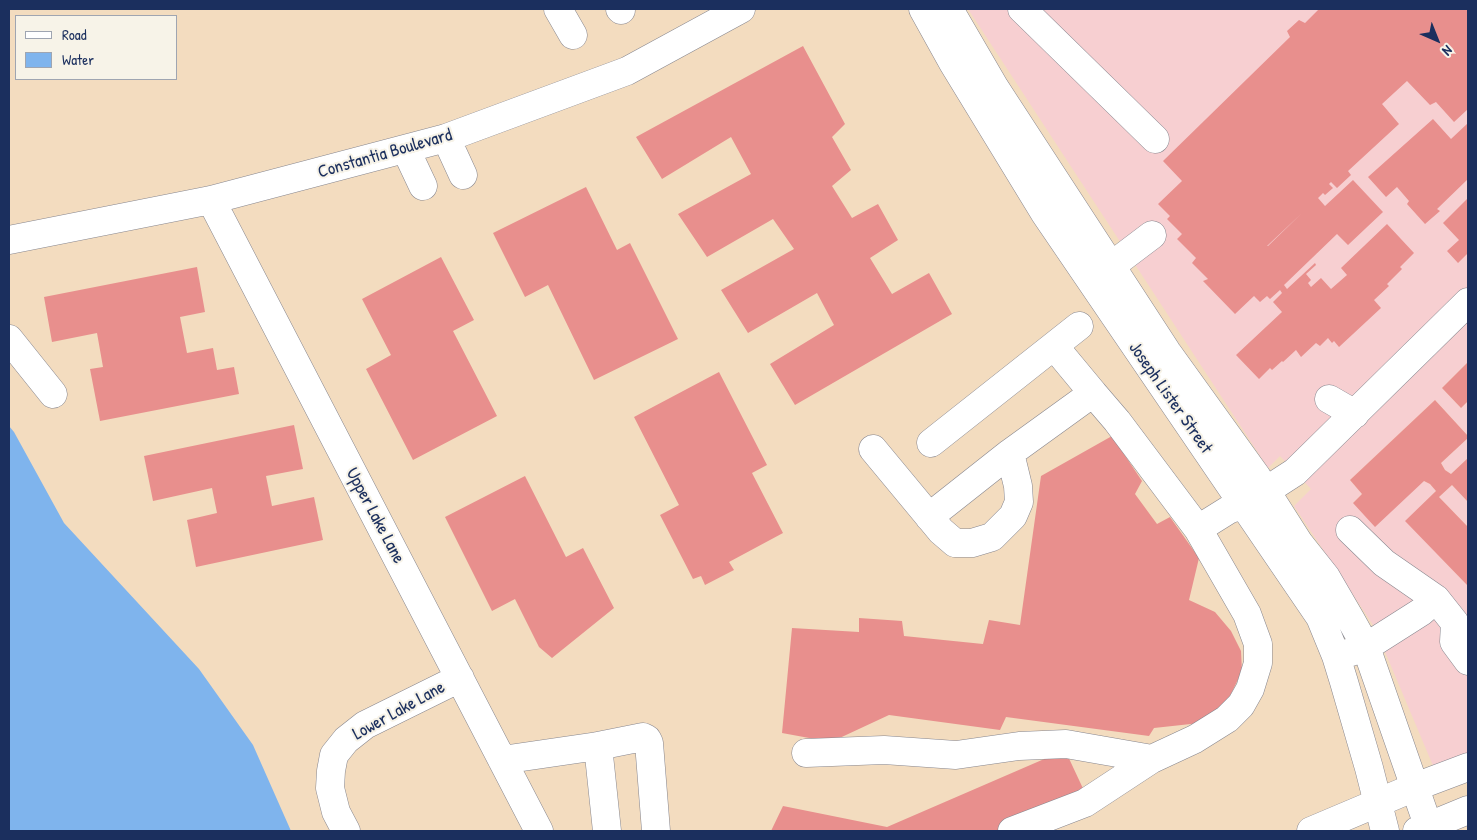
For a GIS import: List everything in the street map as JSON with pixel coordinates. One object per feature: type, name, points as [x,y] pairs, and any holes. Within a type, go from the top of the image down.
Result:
[{"type":"street","points":[[558,9],[573,35]]},
{"type":"street","name":"Constantia Boulevard","points":[[9,240],[211,200],[446,138],[627,71],[741,9]]},
{"type":"street","name":"Joseph Lister Street","points":[[923,9],[994,131],[1100,273],[1255,498],[1320,617],[1336,656],[1369,768],[1385,831]]},
{"type":"street","name":"Joseph Lister Street","points":[[949,9],[1100,273]]},
{"type":"street","points":[[1022,9],[1155,139]]},
{"type":"street","points":[[446,138],[463,174]]},
{"type":"street","points":[[406,150],[423,186]]},
{"type":"street","name":"Upper Lake Lane","points":[[211,200],[539,831]]},
{"type":"street","points":[[1100,273],[1152,235]]},
{"type":"street","points":[[1198,529],[1230,509],[1255,498],[1295,472],[1468,302]]},
{"type":"street","points":[[931,443],[1079,326]]},
{"type":"street","points":[[9,339],[53,394]]},
{"type":"street","points":[[1012,831],[1085,803],[1152,759],[1195,739],[1227,719],[1241,705],[1250,690],[1258,663],[1258,644],[1246,614],[1198,529],[1117,420],[1054,346]]},
{"type":"street","points":[[929,517],[1010,453],[1093,393]]},
{"type":"street","points":[[1329,400],[1355,414]]},
{"type":"street","points":[[873,449],[941,532],[955,543],[972,543],[992,536],[1013,516],[1019,502],[1018,486],[1010,453]]},
{"type":"street","name":"Joseph Lister Street","points":[[1255,498],[1300,543],[1326,577],[1366,647],[1415,787],[1425,830]]},
{"type":"street","points":[[1350,530],[1384,563],[1461,617],[1454,642],[1468,661]]},
{"type":"street","points":[[1336,656],[1366,647],[1421,612],[1436,599]]},
{"type":"street","name":"Lower Lake Lane","points":[[346,831],[336,812],[330,788],[330,771],[334,755],[346,740],[365,725],[460,678]]},
{"type":"street","points":[[502,760],[598,746],[643,737],[649,741],[656,831]]},
{"type":"street","points":[[806,753],[884,750],[956,755],[1019,746],[1066,744],[1152,759]]},
{"type":"street","points":[[598,746],[607,831]]},
{"type":"street","points":[[1311,831],[1468,767]]},
{"type":"street","points":[[1425,830],[1468,810]]},
{"type":"shaded area","points":[[968,9],[1468,9],[1468,362],[1442,388],[1461,408],[1468,401],[1468,436],[1435,400],[1350,480],[1362,494],[1353,503],[1424,481],[1430,484],[1436,491],[1406,521],[1468,586],[1468,753],[1434,768],[1375,628],[1294,506],[1311,489],[1280,456],[1268,468]]},
{"type":"shaded area","points":[[1468,438],[1468,458],[1451,474],[1445,470],[1441,463]]},
{"type":"shaded area","points":[[1452,485],[1468,502],[1468,527],[1439,497]]},
{"type":"water","points":[[9,426],[64,523],[199,669],[253,745],[291,831],[9,831]]},
{"type":"building","points":[[1319,9],[1468,9],[1468,109],[1454,122],[1436,102],[1430,105],[1407,81],[1382,104],[1399,124],[1348,171],[1351,175],[1337,188],[1331,182],[1329,184],[1333,188],[1318,198],[1325,206],[1353,180],[1383,212],[1348,245],[1337,234],[1284,285],[1287,289],[1315,263],[1316,265],[1306,274],[1311,280],[1308,283],[1311,287],[1321,278],[1331,289],[1347,275],[1341,268],[1387,224],[1414,253],[1387,284],[1389,286],[1374,300],[1381,308],[1339,347],[1328,338],[1320,346],[1316,343],[1301,357],[1296,350],[1272,370],[1270,368],[1259,379],[1236,355],[1282,312],[1273,302],[1282,293],[1280,290],[1270,299],[1267,296],[1260,302],[1254,296],[1235,314],[1203,281],[1208,279],[1192,263],[1196,258],[1177,239],[1182,234],[1167,219],[1170,216],[1158,204],[1182,181],[1163,161],[1290,37],[1287,31],[1299,20],[1305,23]],"holes":[[[1302,213],[1268,246],[1267,246]]]},
{"type":"building","points":[[803,46],[845,124],[832,137],[851,170],[832,186],[852,218],[878,204],[898,240],[870,258],[892,294],[929,273],[952,314],[795,405],[770,364],[834,325],[817,293],[748,333],[721,290],[794,249],[773,219],[707,257],[678,214],[751,174],[731,137],[662,179],[636,137]]},
{"type":"building","points":[[1433,119],[1451,139],[1468,123],[1468,179],[1437,209],[1440,211],[1425,224],[1407,204],[1409,201],[1397,187],[1386,197],[1368,177]]},
{"type":"building","points":[[586,187],[617,250],[630,243],[678,339],[594,380],[548,285],[525,297],[493,233]]},
{"type":"building","points":[[1468,198],[1468,253],[1458,263],[1447,251],[1459,240],[1443,223]]},
{"type":"building","points":[[441,257],[474,320],[453,331],[497,416],[413,460],[366,369],[391,355],[362,299]]},
{"type":"building","points":[[197,267],[205,312],[180,317],[187,353],[213,348],[217,370],[234,367],[239,394],[100,421],[90,369],[103,367],[97,333],[52,342],[44,297]]},
{"type":"building","points":[[1468,362],[1468,401],[1461,408],[1442,388]]},
{"type":"building","points":[[719,372],[767,465],[752,473],[783,533],[729,562],[734,570],[705,585],[701,576],[693,579],[660,515],[679,505],[634,417]]},
{"type":"building","points":[[1435,400],[1468,436],[1441,463],[1445,470],[1451,474],[1468,458],[1468,502],[1452,485],[1439,497],[1468,527],[1468,586],[1405,521],[1436,491],[1430,484],[1424,481],[1375,527],[1353,503],[1362,494],[1350,480]]},
{"type":"building","points":[[294,425],[303,469],[266,476],[272,506],[314,497],[323,540],[196,567],[187,520],[217,513],[212,488],[153,501],[144,456]]},
{"type":"building","points":[[1112,436],[1142,481],[1135,494],[1157,524],[1170,517],[1199,558],[1189,600],[1215,612],[1231,631],[1241,651],[1242,671],[1219,713],[1200,723],[1154,728],[1149,736],[1006,717],[1000,730],[889,715],[831,742],[782,733],[792,628],[859,632],[859,618],[902,621],[904,636],[983,644],[989,620],[1020,625],[1041,476]]},
{"type":"building","points":[[525,476],[566,557],[583,548],[614,608],[552,658],[539,647],[515,599],[492,611],[445,517]]},
{"type":"building","points":[[1065,750],[1087,797],[1007,831],[771,831],[783,806],[887,827]]}]
